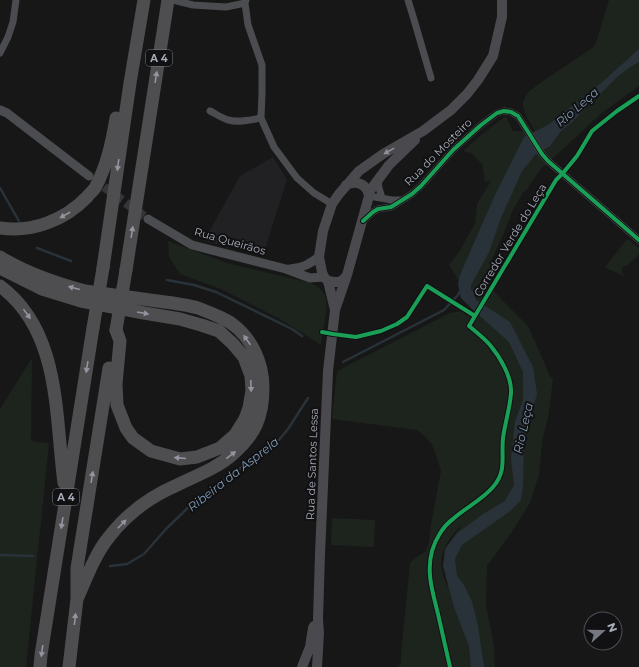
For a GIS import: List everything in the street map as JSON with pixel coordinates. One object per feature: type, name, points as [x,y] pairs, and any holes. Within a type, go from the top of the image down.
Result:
[{"type":"highway","name":"A 4","points":[[40,667],[102,268],[121,112],[130,83],[144,0]]},
{"type":"highway","name":"A 4","points":[[69,667],[77,598],[77,568],[126,270],[168,0]]},
{"type":"highway","points":[[0,228],[8,230],[42,225],[71,212],[94,189],[104,168],[121,112]]},
{"type":"highway","points":[[0,257],[17,267],[32,273],[85,291],[197,308],[216,315],[231,323],[247,338],[258,359],[263,378],[263,402],[258,422],[249,438],[233,454],[214,467],[175,486],[139,507],[109,537],[98,555],[77,598]]},
{"type":"highway","points":[[0,268],[42,289],[81,301],[180,319],[219,331],[244,357],[251,376],[252,390],[249,408],[245,420],[235,436],[220,448],[198,457],[180,459],[151,451],[133,438],[126,428],[118,405],[116,384],[120,341],[116,330]]},
{"type":"highway","points":[[0,286],[19,303],[30,318],[46,353],[58,415],[61,461],[66,498]]},
{"type":"main road","points":[[369,194],[389,165],[423,132],[452,110],[478,80],[494,56],[502,18],[502,0]]},
{"type":"main road","name":"Rua de Santos Lessa","points":[[335,310],[326,279],[322,272],[320,257],[323,231],[332,204],[359,171],[383,154],[423,132]]},
{"type":"main road","points":[[346,186],[357,182],[366,188],[369,194]]},
{"type":"main road","name":"Rua de Santos Lessa","points":[[317,667],[323,459],[328,371],[335,310],[348,275],[369,194]]},
{"type":"main road","points":[[326,279],[339,282],[348,275]]},
{"type":"main road","name":"Rua de Santos Lessa","points":[[302,667],[310,647],[313,628],[318,619]]},
{"type":"street","points":[[0,53],[8,38],[13,22],[16,0]]},
{"type":"street","points":[[173,0],[193,5],[226,7],[246,1],[248,26],[262,64],[261,118],[274,147],[297,178],[314,193],[332,204]]},
{"type":"street","points":[[408,0],[431,78]]},
{"type":"street","points":[[0,110],[7,113],[88,176]]},
{"type":"street","name":"Rua do Mosteiro","points":[[363,221],[378,209],[391,207],[412,194],[453,150],[481,124],[497,113],[504,111],[511,112],[518,116],[548,162],[639,240]]},
{"type":"street","points":[[210,112],[227,120],[234,121],[246,121],[261,118]]},
{"type":"street","points":[[378,180],[382,198]]},
{"type":"street","name":"Rua do Mosteiro","points":[[369,194],[392,200],[402,200]]},
{"type":"street","name":"Rua Queirãos","points":[[148,218],[192,245],[286,269],[310,278],[326,279]]},
{"type":"street","name":"Rua Queirãos","points":[[286,269],[303,267],[320,257]]},
{"type":"shaded area","points":[[609,0],[639,0],[639,86],[603,112],[540,170],[525,192],[524,191],[513,210],[492,259],[488,284],[528,326],[551,378],[553,378],[549,413],[542,442],[539,475],[530,503],[511,533],[487,566],[486,605],[494,646],[495,667],[397,667],[401,664],[410,563],[426,551],[429,543],[441,471],[432,445],[424,435],[417,430],[332,419],[337,371],[450,313],[461,311],[468,316],[477,316],[449,265],[459,252],[475,224],[477,204],[491,181],[485,181],[482,164],[471,153],[463,151],[506,116],[513,131],[535,131],[527,118],[523,107],[523,102],[528,92],[592,48],[596,43]],"holes":[[[463,525],[457,532],[451,559],[447,587],[441,568],[442,554],[451,537]]]},
{"type":"shaded area","points":[[273,157],[287,180],[263,255],[204,241],[240,176]]},
{"type":"shaded area","points":[[627,239],[639,248],[639,254],[627,266],[622,268],[622,272],[625,277],[605,267]]},
{"type":"shaded area","points":[[168,241],[227,263],[311,283],[317,286],[324,294],[327,303],[321,345],[280,319],[221,289],[180,274],[169,257]]},
{"type":"shaded area","points":[[32,358],[31,441],[49,443],[26,667],[0,667],[0,409]]},
{"type":"shaded area","points":[[332,518],[375,520],[374,547],[331,545]]},
{"type":"water","name":"Rio Leça","points":[[639,49],[639,62],[616,78],[561,131],[550,146],[536,154],[522,171],[501,218],[489,252],[471,285],[471,290],[474,291],[476,300],[510,322],[533,367],[537,394],[524,443],[523,485],[521,500],[509,512],[462,545],[455,559],[457,576],[464,585],[472,602],[478,626],[484,667],[471,667],[469,646],[454,607],[443,566],[445,549],[456,534],[483,514],[505,501],[514,485],[511,458],[515,422],[523,400],[523,372],[509,342],[461,298],[458,285],[460,275],[495,195],[524,137],[548,125],[600,84]]},
{"type":"waterway","points":[[0,188],[19,221]]},
{"type":"waterway","points":[[37,248],[71,261]]},
{"type":"waterway","points":[[167,280],[194,285],[216,292],[292,329],[302,336]]},
{"type":"waterway","name":"Ribeira da Asprela","points":[[343,362],[444,310],[458,295],[461,289]]},
{"type":"waterway","name":"Ribeira da Asprela","points":[[110,566],[127,564],[144,554],[166,529],[195,501],[278,441],[288,429],[308,398]]},
{"type":"waterway","name":"Ribeira da Asprela","points":[[0,555],[33,556]]},
{"type":"tunnel","points":[[93,179],[148,219]]},
{"type":"cycle path","name":"Corredor Verde do Leça","points":[[450,667],[432,591],[430,559],[435,542],[446,525],[484,496],[493,487],[500,475],[502,469],[503,438],[511,393],[510,380],[498,355],[488,342],[469,326],[556,180],[577,156],[592,131],[639,96]]},
{"type":"cycle path","points":[[363,221],[378,209],[391,207],[412,194],[453,150],[481,125],[497,113],[504,111],[511,112],[518,116],[548,161],[639,240]]},
{"type":"cycle path","points":[[322,332],[356,337],[381,331],[397,324],[407,317],[427,286],[475,316]]}]
